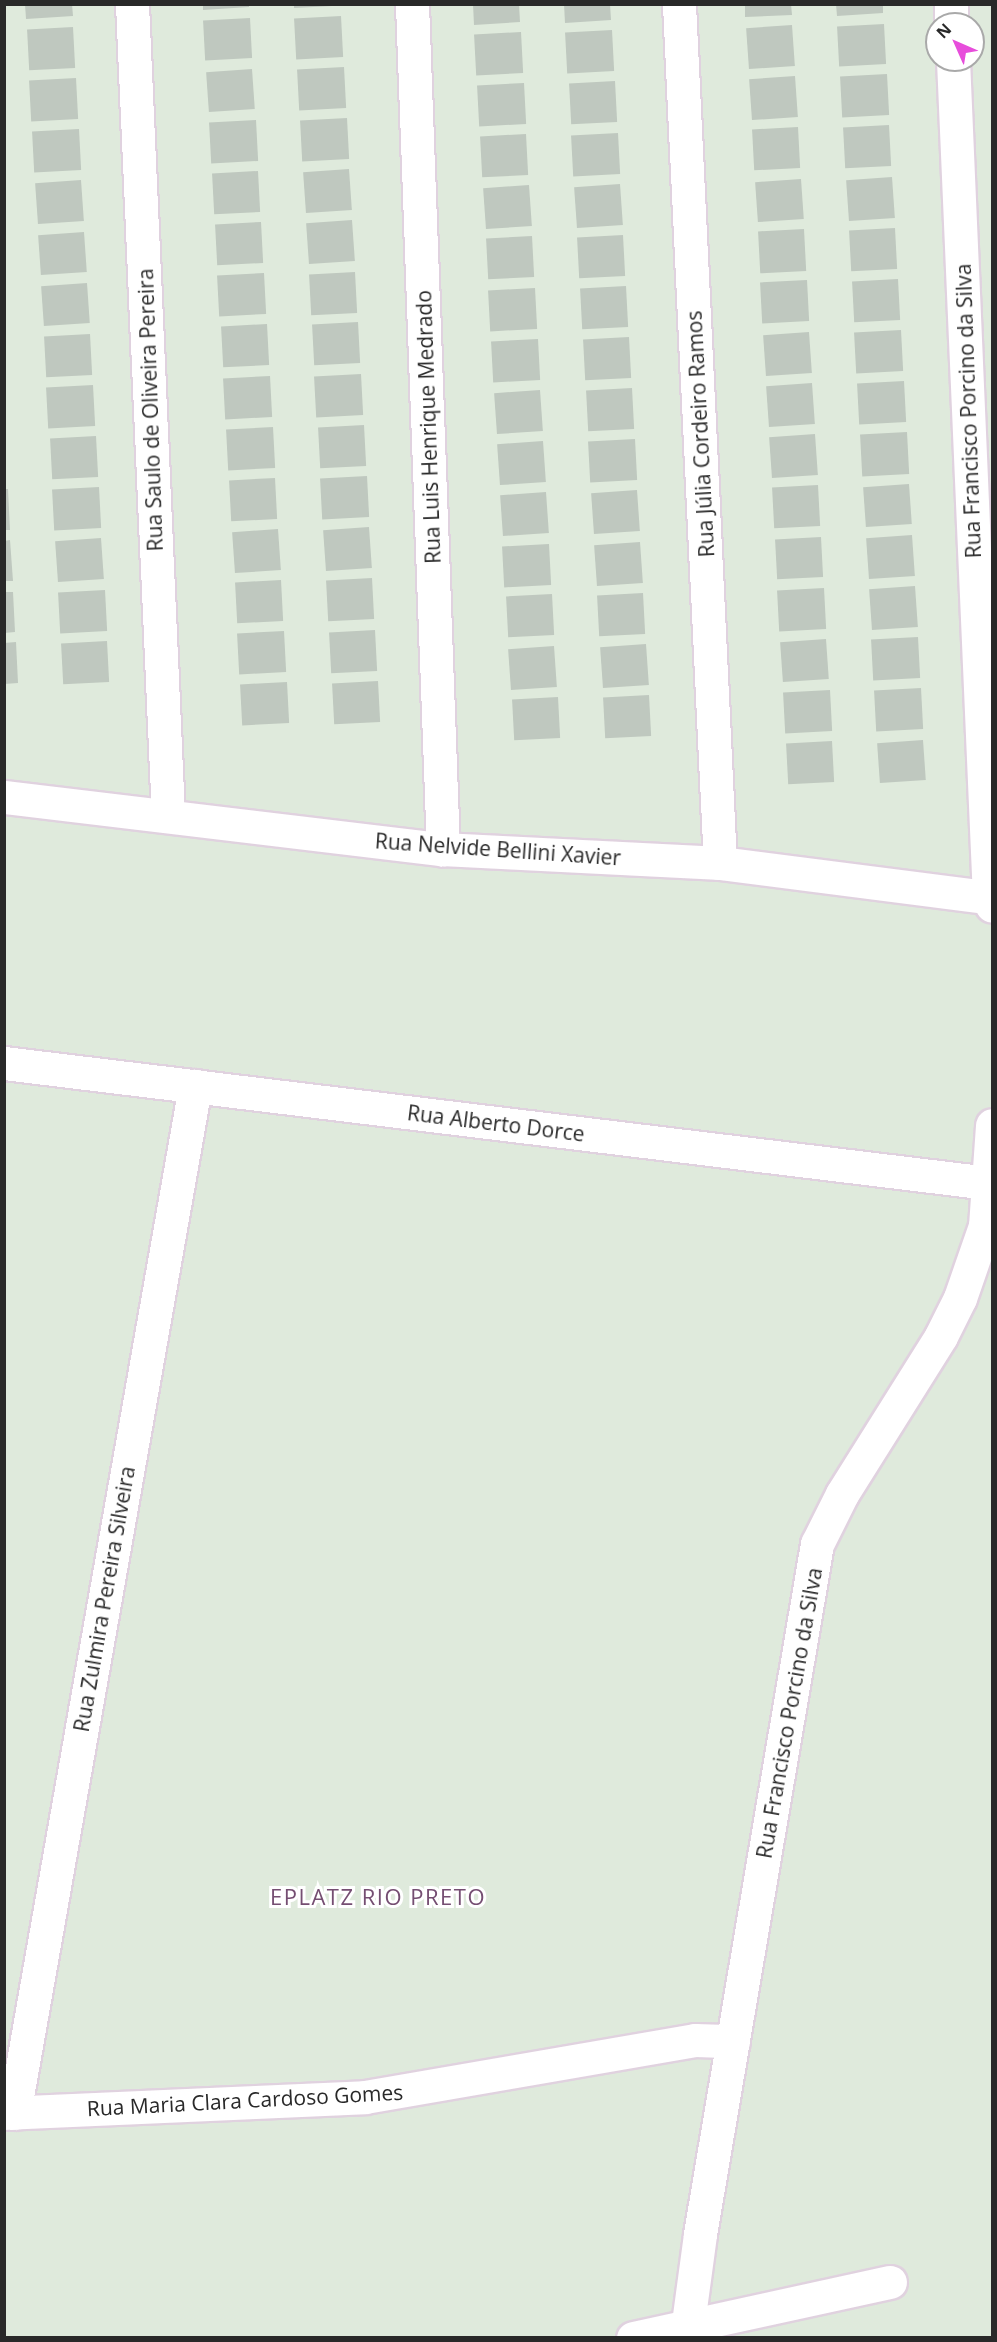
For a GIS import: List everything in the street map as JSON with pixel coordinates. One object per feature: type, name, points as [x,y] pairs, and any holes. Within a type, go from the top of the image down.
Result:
[{"type":"street","name":"Rua Saulo de Oliveira Pereira","points":[[132,4],[168,816]]},
{"type":"street","name":"Rua Luis Henrique Medrado","points":[[412,4],[443,849]]},
{"type":"street","name":"Rua Júlia Cordeiro Ramos","points":[[679,4],[720,863]]},
{"type":"street","name":"Rua Francisco Porcino da Silva","points":[[954,72],[991,900]]},
{"type":"street","name":"Rua Nelvide Bellini Xavier","points":[[4,797],[443,849],[720,863],[991,900]]},
{"type":"street","name":"Rua Alberto Dorce","points":[[4,1063],[988,1182]]},
{"type":"street","name":"Rua Zulmira Pereira Silveira","points":[[9,2113],[195,1086]]},
{"type":"street","name":"Rua Francisco Porcino da Silva","points":[[687,2332],[733,2041],[817,1545],[842,1494],[941,1336],[960,1298],[985,1226],[993,1125]]},
{"type":"street","name":"Rua Maria Clara Cardoso Gomes","points":[[9,2113],[365,2097],[695,2040],[733,2041]]},
{"type":"street","points":[[633,2337],[687,2332],[890,2282]]},
{"type":"building","points":[[25,4],[72,4],[73,16],[26,19]]},
{"type":"building","points":[[203,4],[249,4],[249,7],[203,10]]},
{"type":"building","points":[[294,4],[332,4],[332,6],[294,8]]},
{"type":"building","points":[[473,4],[519,4],[520,22],[474,25]]},
{"type":"building","points":[[564,4],[610,4],[611,20],[565,23]]},
{"type":"building","points":[[745,4],[791,4],[792,15],[745,17]]},
{"type":"building","points":[[836,4],[883,4],[883,13],[837,16]]},
{"type":"building","points":[[341,16],[343,57],[296,59],[294,18]]},
{"type":"building","points":[[250,18],[252,58],[205,60],[203,20]]},
{"type":"building","points":[[884,24],[886,64],[839,66],[837,26]]},
{"type":"building","points":[[792,25],[795,66],[749,69],[746,28]]},
{"type":"building","points":[[73,27],[75,68],[29,70],[27,29]]},
{"type":"building","points":[[612,30],[614,71],[567,73],[565,32]]},
{"type":"building","points":[[521,32],[523,73],[476,75],[474,34]]},
{"type":"building","points":[[344,67],[346,108],[299,110],[297,69]]},
{"type":"building","points":[[252,69],[255,109],[209,112],[206,72]]},
{"type":"building","points":[[887,74],[889,115],[842,117],[840,76]]},
{"type":"building","points":[[795,76],[798,117],[752,120],[749,79]]},
{"type":"building","points":[[76,78],[78,119],[31,121],[29,80]]},
{"type":"building","points":[[615,81],[617,122],[571,124],[569,83]]},
{"type":"building","points":[[524,83],[526,124],[479,126],[477,85]]},
{"type":"building","points":[[347,118],[349,159],[302,161],[300,120]]},
{"type":"building","points":[[256,120],[258,161],[211,163],[209,122]]},
{"type":"building","points":[[889,125],[891,166],[845,168],[843,127]]},
{"type":"building","points":[[798,127],[800,168],[754,170],[752,129]]},
{"type":"building","points":[[79,129],[81,170],[34,172],[32,131]]},
{"type":"building","points":[[618,133],[620,174],[573,176],[571,135]]},
{"type":"building","points":[[526,134],[528,175],[482,177],[480,136]]},
{"type":"building","points":[[349,169],[352,210],[306,213],[303,172]]},
{"type":"building","points":[[258,171],[260,212],[214,214],[212,173]]},
{"type":"building","points":[[892,177],[895,218],[849,221],[846,180]]},
{"type":"building","points":[[801,179],[804,219],[758,222],[755,182]]},
{"type":"building","points":[[81,180],[84,221],[38,224],[35,183]]},
{"type":"building","points":[[620,184],[623,225],[577,228],[574,187]]},
{"type":"building","points":[[529,185],[532,226],[486,229],[483,188]]},
{"type":"building","points":[[352,220],[355,261],[309,264],[306,223]]},
{"type":"building","points":[[261,222],[263,263],[217,265],[215,224]]},
{"type":"building","points":[[895,228],[897,269],[851,271],[849,230]]},
{"type":"building","points":[[804,229],[806,271],[760,273],[758,231]]},
{"type":"building","points":[[84,232],[87,272],[41,275],[38,235]]},
{"type":"building","points":[[623,235],[625,276],[579,278],[577,237]]},
{"type":"building","points":[[532,236],[534,277],[488,279],[486,238]]},
{"type":"building","points":[[355,272],[357,313],[311,315],[309,274]]},
{"type":"building","points":[[264,273],[266,314],[219,316],[217,275]]},
{"type":"building","points":[[898,279],[900,320],[854,322],[852,281]]},
{"type":"building","points":[[807,280],[809,321],[762,323],[760,282]]},
{"type":"building","points":[[87,283],[90,323],[44,326],[41,286]]},
{"type":"building","points":[[626,286],[628,327],[582,329],[580,288]]},
{"type":"building","points":[[535,288],[537,329],[490,331],[488,290]]},
{"type":"building","points":[[358,322],[360,363],[314,365],[312,324]]},
{"type":"building","points":[[267,324],[269,365],[223,367],[221,326]]},
{"type":"building","points":[[901,330],[903,371],[856,373],[854,332]]},
{"type":"building","points":[[809,332],[812,373],[766,376],[763,335]]},
{"type":"building","points":[[90,334],[92,375],[46,377],[44,336]]},
{"type":"building","points":[[629,337],[631,378],[585,380],[583,339]]},
{"type":"building","points":[[538,339],[540,380],[493,382],[491,341]]},
{"type":"building","points":[[361,374],[363,415],[316,417],[314,376]]},
{"type":"building","points":[[270,376],[272,417],[225,419],[223,378]]},
{"type":"building","points":[[904,381],[906,422],[859,424],[857,383]]},
{"type":"building","points":[[812,383],[815,424],[769,427],[766,386]]},
{"type":"building","points":[[93,385],[95,426],[48,428],[46,387]]},
{"type":"building","points":[[632,388],[634,429],[588,431],[586,390]]},
{"type":"building","points":[[540,390],[543,431],[497,434],[494,393]]},
{"type":"building","points":[[364,425],[366,466],[320,468],[318,427]]},
{"type":"building","points":[[273,427],[275,468],[228,470],[226,429]]},
{"type":"building","points":[[907,432],[909,474],[862,476],[860,434]]},
{"type":"building","points":[[815,434],[818,475],[772,478],[769,437]]},
{"type":"building","points":[[96,436],[98,477],[52,479],[50,438]]},
{"type":"building","points":[[635,439],[637,480],[590,482],[588,441]]},
{"type":"building","points":[[543,441],[546,482],[500,485],[497,444]]},
{"type":"building","points":[[367,476],[369,517],[322,519],[320,478]]},
{"type":"building","points":[[275,478],[277,519],[231,521],[229,480]]},
{"type":"building","points":[[909,484],[912,524],[866,527],[863,487]]},
{"type":"building","points":[[818,485],[820,526],[774,528],[772,487]]},
{"type":"building","points":[[99,487],[101,528],[54,530],[52,489]]},
{"type":"building","points":[[4,489],[8,489],[10,530],[4,530]]},
{"type":"building","points":[[637,490],[640,531],[594,534],[591,493]]},
{"type":"building","points":[[546,492],[549,533],[503,536],[500,495]]},
{"type":"building","points":[[369,527],[372,568],[326,571],[323,530]]},
{"type":"building","points":[[278,529],[281,570],[235,573],[232,532]]},
{"type":"building","points":[[912,535],[915,576],[869,579],[866,538]]},
{"type":"building","points":[[821,537],[823,577],[777,579],[775,539]]},
{"type":"building","points":[[101,538],[104,579],[58,582],[55,541]]},
{"type":"building","points":[[10,540],[13,581],[4,581],[4,541]]},
{"type":"building","points":[[640,542],[643,583],[597,586],[594,545]]},
{"type":"building","points":[[549,544],[551,585],[504,587],[502,546]]},
{"type":"building","points":[[372,578],[374,619],[328,621],[326,580]]},
{"type":"building","points":[[281,580],[283,621],[237,623],[235,582]]},
{"type":"building","points":[[915,586],[918,627],[872,630],[869,589]]},
{"type":"building","points":[[824,588],[826,629],[779,631],[777,590]]},
{"type":"building","points":[[105,590],[107,631],[60,633],[58,592]]},
{"type":"building","points":[[4,592],[13,592],[15,632],[4,633]]},
{"type":"building","points":[[643,593],[645,634],[599,636],[597,595]]},
{"type":"building","points":[[552,594],[554,635],[508,637],[506,596]]},
{"type":"building","points":[[375,630],[377,671],[331,673],[329,632]]},
{"type":"building","points":[[284,631],[286,672],[239,674],[237,633]]},
{"type":"building","points":[[918,637],[920,678],[873,680],[871,639]]},
{"type":"building","points":[[826,639],[829,679],[783,682],[780,642]]},
{"type":"building","points":[[107,641],[109,682],[63,684],[61,643]]},
{"type":"building","points":[[16,642],[18,683],[4,684],[4,643]]},
{"type":"building","points":[[646,644],[649,685],[603,688],[600,647]]},
{"type":"building","points":[[554,646],[557,687],[511,690],[508,649]]},
{"type":"building","points":[[378,681],[380,722],[334,724],[332,683]]},
{"type":"building","points":[[287,682],[289,723],[242,725],[240,684]]},
{"type":"building","points":[[921,688],[923,729],[876,731],[874,690]]},
{"type":"building","points":[[830,690],[832,731],[785,733],[783,692]]},
{"type":"building","points":[[649,695],[651,736],[605,738],[603,697]]},
{"type":"building","points":[[558,697],[560,738],[514,740],[512,699]]},
{"type":"building","points":[[923,740],[926,780],[880,783],[877,743]]},
{"type":"building","points":[[832,741],[834,782],[788,784],[786,743]]},
{"type":"district","name":"EPLATZ RIO PRETO","points":[[378,1897]]}]
